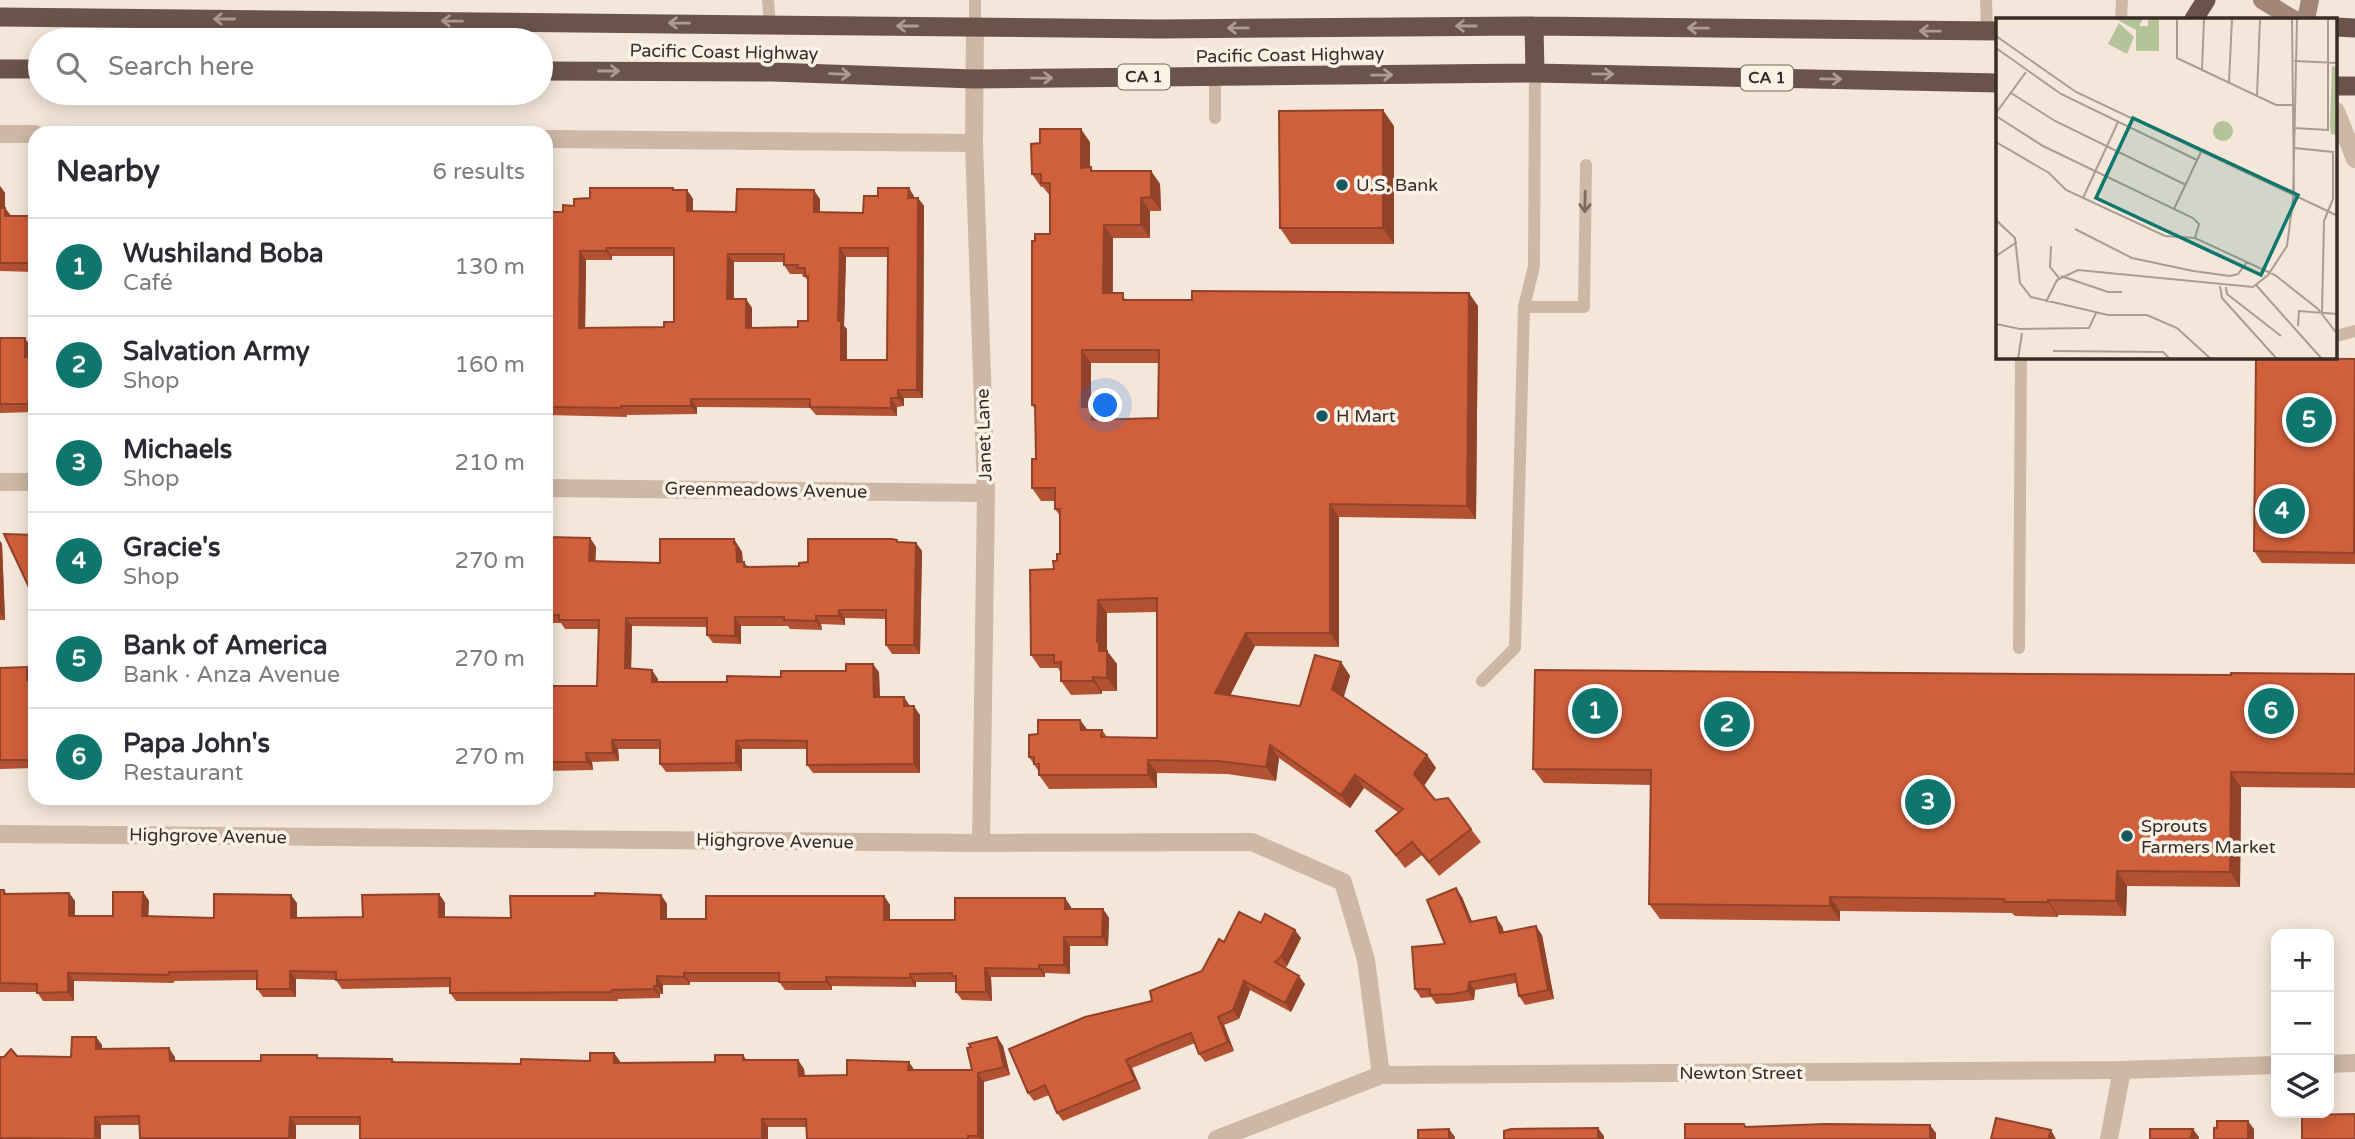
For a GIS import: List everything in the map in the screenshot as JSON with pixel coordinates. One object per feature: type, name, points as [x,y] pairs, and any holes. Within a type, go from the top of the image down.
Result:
[{"type":"highway","points":[[2195,18],[2206,0]]},
{"type":"highway","name":"Pacific Coast Highway","points":[[0,17],[1159,29],[1534,26],[1992,31]]},
{"type":"highway","points":[[1534,26],[1535,73]]},
{"type":"highway","points":[[0,69],[28,69]]},
{"type":"highway","name":"Pacific Coast Highway","points":[[553,71],[772,72],[974,79],[1535,73],[1996,83]]},
{"type":"main road","points":[[2262,0],[2291,18]]},
{"type":"main road","points":[[2306,18],[2310,0]]},
{"type":"street","name":"Janet Lane","points":[[975,26],[974,143],[986,493],[981,843]]},
{"type":"street","points":[[2338,119],[2346,151]]},
{"type":"street","points":[[0,134],[28,134]]},
{"type":"street","points":[[553,139],[974,143]]},
{"type":"street","points":[[0,482],[28,482]]},
{"type":"street","name":"Greenmeadows Avenue","points":[[553,488],[986,493]]},
{"type":"street","name":"Highgrove Avenue","points":[[0,834],[981,843],[1252,842],[1343,882],[1366,960],[1381,1076]]},
{"type":"street","points":[[2334,1064],[2355,1063]]},
{"type":"street","name":"Newton Street","points":[[1217,1139],[1381,1076],[2122,1070],[2271,1065]]},
{"type":"street","points":[[2109,1139],[2122,1070]]},
{"type":"lane","points":[[768,0],[770,24]]},
{"type":"lane","points":[[975,0],[975,26]]},
{"type":"lane","points":[[1986,0],[1992,31]]},
{"type":"lane","points":[[2121,18],[2122,0]]},
{"type":"lane","points":[[1482,681],[1515,648],[1524,307],[1534,266],[1535,73]]},
{"type":"lane","points":[[1215,77],[1215,118]]},
{"type":"lane","points":[[1524,307],[1584,307],[1586,165]]},
{"type":"lane","points":[[2019,648],[2021,359]]},
{"type":"building","name":"U.S. Bank","points":[[1383,110],[1383,228],[1280,228],[1279,111]]},
{"type":"building","points":[[1040,129],[1081,129],[1081,168],[1091,167],[1091,171],[1151,171],[1151,197],[1141,198],[1141,225],[1104,225],[1103,293],[1123,293],[1123,300],[1192,300],[1192,291],[1469,293],[1467,506],[1330,504],[1330,633],[1246,633],[1215,693],[1300,706],[1315,655],[1341,662],[1332,689],[1427,755],[1414,774],[1435,800],[1448,798],[1471,829],[1429,862],[1412,842],[1396,855],[1376,831],[1403,809],[1355,775],[1341,795],[1270,745],[1266,767],[1218,761],[1148,760],[1148,775],[1039,775],[1039,764],[1034,764],[1034,757],[1029,757],[1029,735],[1038,734],[1038,720],[1080,720],[1081,730],[1102,730],[1101,737],[1157,738],[1157,598],[1098,600],[1097,642],[1099,651],[1107,651],[1107,678],[1061,681],[1061,662],[1054,663],[1054,655],[1031,655],[1030,570],[1054,569],[1053,561],[1057,561],[1057,554],[1060,554],[1060,509],[1055,509],[1055,488],[1032,488],[1032,459],[1036,459],[1035,405],[1032,405],[1032,241],[1035,241],[1035,234],[1050,234],[1050,183],[1041,183],[1041,174],[1032,174],[1031,144],[1040,143]],"holes":[[[1082,350],[1159,350],[1158,418],[1092,420],[1092,407],[1082,407]]]},
{"type":"building","points":[[590,188],[673,188],[687,190],[687,211],[736,212],[737,189],[814,190],[814,212],[863,213],[864,196],[878,196],[878,188],[909,188],[908,198],[918,198],[917,390],[898,390],[898,398],[891,398],[891,408],[810,407],[810,399],[691,399],[691,406],[553,407],[553,212],[563,212],[563,205],[574,206],[574,199],[590,198]],"holes":[[[606,248],[674,248],[674,322],[664,322],[664,327],[579,328],[580,251],[606,251]],[[840,248],[888,248],[887,360],[841,360],[841,321],[838,321]],[[728,254],[784,254],[784,265],[805,268],[805,276],[808,276],[808,321],[798,321],[798,327],[746,328],[746,299],[727,299]]]},
{"type":"building","points":[[0,208],[5,208],[5,216],[28,216],[28,263],[0,263]]},
{"type":"building","points":[[0,338],[25,338],[25,357],[28,357],[28,404],[0,404]]},
{"type":"building","points":[[2256,359],[2355,359],[2354,553],[2254,551]]},
{"type":"building","points":[[4,534],[28,535],[28,585]]},
{"type":"building","points":[[553,537],[590,538],[589,561],[660,563],[660,539],[734,539],[737,562],[744,562],[744,567],[799,566],[799,563],[808,562],[808,539],[892,539],[897,542],[916,543],[914,645],[886,645],[886,610],[839,610],[839,616],[816,616],[816,621],[784,620],[784,617],[735,617],[735,636],[707,635],[707,618],[626,618],[625,668],[652,670],[652,682],[727,682],[727,676],[781,677],[781,671],[846,671],[846,664],[873,664],[874,697],[904,697],[904,706],[914,706],[914,764],[807,765],[807,741],[751,740],[736,741],[736,763],[660,764],[660,740],[612,740],[613,753],[586,753],[587,762],[553,762],[553,686],[597,686],[599,620],[559,620],[559,615],[553,615]]},
{"type":"building","points":[[27,667],[28,760],[0,760],[0,668]]},
{"type":"building","points":[[1535,670],[2355,674],[2355,774],[2231,772],[2230,872],[2117,871],[2116,901],[2005,902],[2004,899],[1830,897],[1830,906],[1649,904],[1651,770],[1533,769]]},
{"type":"building","points":[[1456,888],[1470,922],[1496,917],[1500,933],[1536,926],[1548,990],[1519,996],[1515,974],[1469,982],[1468,991],[1453,994],[1430,995],[1430,989],[1415,989],[1412,947],[1445,944],[1427,900]]},
{"type":"building","points":[[0,890],[4,890],[4,894],[69,893],[69,916],[113,916],[113,892],[143,892],[142,916],[214,918],[214,894],[291,895],[291,918],[363,917],[362,895],[439,894],[439,917],[511,918],[510,896],[595,896],[595,893],[661,895],[661,919],[706,919],[706,896],[884,896],[884,920],[955,920],[955,898],[1065,898],[1065,909],[1103,909],[1102,937],[1064,937],[1064,965],[1039,965],[1039,969],[985,968],[986,992],[956,992],[956,976],[952,976],[952,973],[910,974],[910,978],[826,977],[826,982],[779,982],[779,973],[684,973],[684,977],[657,976],[657,986],[654,986],[654,989],[612,992],[450,993],[450,978],[336,980],[336,972],[290,971],[290,989],[257,989],[257,971],[169,972],[168,975],[68,973],[68,992],[37,993],[37,984],[0,983]]},
{"type":"building","points":[[1239,912],[1261,923],[1265,914],[1295,930],[1281,957],[1275,962],[1299,976],[1285,1003],[1244,981],[1233,1010],[1218,1017],[1228,1042],[1199,1054],[1191,1033],[1158,1046],[1126,1060],[1135,1080],[1057,1113],[1045,1085],[1028,1093],[1009,1049],[1085,1017],[1152,1001],[1150,991],[1202,971],[1219,939],[1224,942]]},
{"type":"building","points":[[72,1037],[96,1037],[96,1049],[169,1048],[170,1061],[261,1061],[261,1055],[317,1055],[317,1058],[392,1059],[392,1062],[521,1064],[521,1059],[590,1061],[590,1053],[614,1053],[614,1063],[715,1062],[715,1055],[743,1055],[743,1060],[798,1060],[799,1076],[847,1075],[847,1060],[909,1062],[908,1070],[972,1070],[967,1048],[971,1047],[969,1044],[997,1037],[1004,1067],[978,1073],[978,1136],[968,1136],[968,1139],[807,1139],[806,1119],[762,1119],[762,1139],[360,1139],[360,1117],[290,1117],[289,1138],[140,1138],[139,1116],[95,1117],[95,1139],[0,1138],[0,1057],[4,1057],[11,1049],[17,1056],[71,1057]]},
{"type":"building","points":[[2334,1114],[2355,1114],[2355,1139],[2302,1139],[2302,1118],[2334,1118]]},
{"type":"building","points":[[1996,1118],[2051,1130],[2048,1139],[1991,1139]]},
{"type":"building","points":[[2217,1121],[2248,1121],[2248,1139],[2214,1139]]},
{"type":"building","points":[[1685,1124],[1744,1124],[1745,1127],[1825,1124],[1930,1125],[1930,1139],[1685,1139]]},
{"type":"building","points":[[1598,1128],[1598,1139],[1504,1139],[1504,1131],[1511,1129]]},
{"type":"building","points":[[1449,1129],[1449,1139],[1418,1139],[1418,1130]]},
{"type":"building","points":[[2150,1129],[2193,1129],[2190,1139],[2150,1139]]},
{"type":"place","name":"U.S. Bank","points":[[1342,185]]},
{"type":"place","name":"H Mart","points":[[1322,416]]},
{"type":"place","name":"Bank of America","points":[[2309,420]]},
{"type":"place","name":"Gracie's","points":[[2282,511]]},
{"type":"place","name":"Wushiland Boba","points":[[1595,711]]},
{"type":"place","name":"Papa John's","points":[[2271,711]]},
{"type":"place","name":"Salvation Army","points":[[1727,724]]},
{"type":"place","name":"Michaels","points":[[1928,802]]},
{"type":"place","name":"Sprouts Farmers Market","points":[[2127,836]]}]
